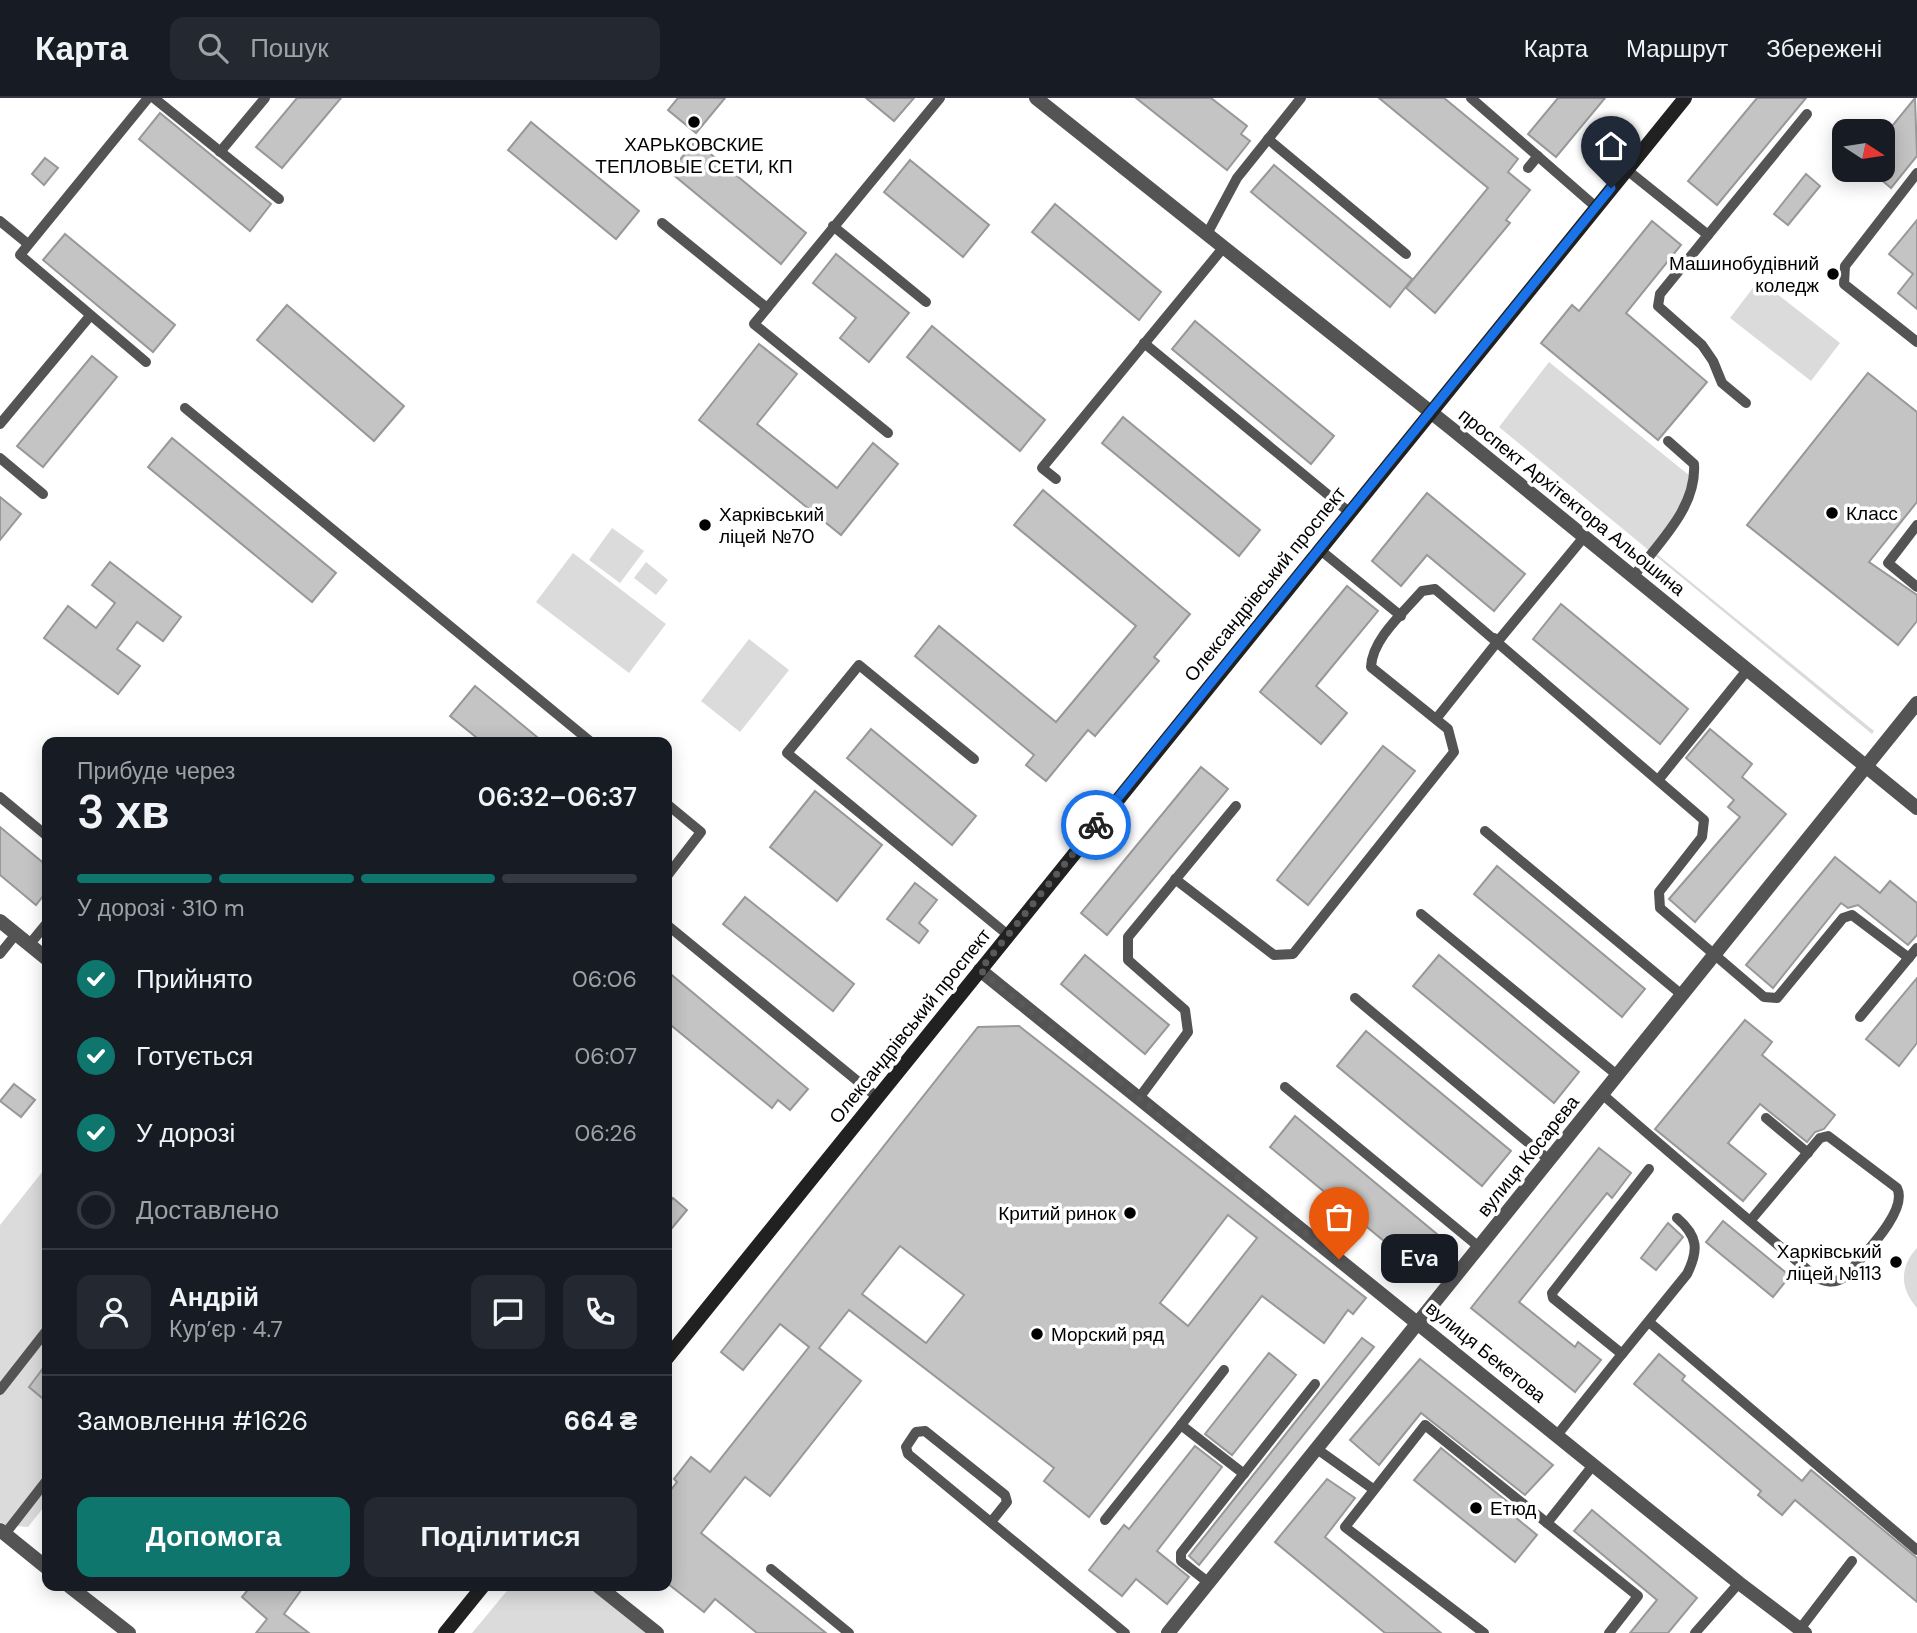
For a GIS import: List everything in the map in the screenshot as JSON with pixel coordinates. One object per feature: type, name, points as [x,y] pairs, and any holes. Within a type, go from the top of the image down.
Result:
[{"type":"main road","name":"Олександрівський проспект","points":[[672,1352],[1685,98]]},
{"type":"main road","points":[[445,1633],[479,1591]]},
{"type":"street","name":"проспект Архітектора Альошина","points":[[1036,98],[1748,669],[1917,808]]},
{"type":"street","name":"вулиця Косарєва","points":[[1168,1633],[1917,703]]},
{"type":"street","points":[[0,921],[42,955]]},
{"type":"street","name":"вулиця Бекетова","points":[[980,970],[1802,1631]]},
{"type":"street","points":[[2,1532],[42,1564]]},
{"type":"street","points":[[75,1591],[129,1633]]},
{"type":"street","points":[[604,1591],[657,1633]]},
{"type":"lane","points":[[146,362],[22,260],[20,255],[148,98]]},
{"type":"lane","points":[[154,98],[279,200]]},
{"type":"lane","points":[[220,152],[265,98]]},
{"type":"lane","points":[[888,433],[754,324],[940,98]]},
{"type":"lane","points":[[1207,234],[1237,178],[1301,98]]},
{"type":"lane","points":[[1471,98],[1596,207]]},
{"type":"lane","points":[[1746,403],[1722,383],[1713,361],[1702,345],[1658,306],[1660,294],[1807,114]]},
{"type":"lane","points":[[1268,139],[1406,254]]},
{"type":"lane","points":[[1528,168],[1538,156]]},
{"type":"lane","points":[[1627,170],[1708,235]]},
{"type":"lane","points":[[1917,173],[1845,266],[1843,284],[1917,342]]},
{"type":"lane","points":[[0,220],[28,244]]},
{"type":"lane","points":[[662,223],[767,308]]},
{"type":"lane","points":[[833,226],[926,302]]},
{"type":"lane","points":[[1056,479],[1042,468],[1223,248]]},
{"type":"lane","points":[[0,424],[90,316]]},
{"type":"lane","points":[[1144,343],[1349,512]]},
{"type":"lane","points":[[185,408],[585,737]]},
{"type":"lane","points":[[1633,577],[1689,502],[1695,480],[1694,464],[1668,441]]},
{"type":"lane","points":[[0,458],[43,494]]},
{"type":"lane","points":[[1917,525],[1888,563],[1917,587]]},
{"type":"lane","points":[[1436,719],[1584,537]]},
{"type":"lane","points":[[1319,549],[1401,616]]},
{"type":"lane","points":[[1175,879],[1274,955],[1293,954],[1454,752],[1448,729],[1371,667],[1372,652],[1401,616],[1422,591],[1435,589],[1704,820],[1702,837],[1659,891],[1660,908],[1770,999],[1777,998],[1843,918],[1852,915],[1913,953],[1860,1017]]},
{"type":"lane","points":[[974,759],[859,665],[788,752],[1008,934]]},
{"type":"lane","points":[[1659,779],[1748,669]]},
{"type":"lane","points":[[0,797],[42,832]]},
{"type":"lane","points":[[1139,1098],[1188,1032],[1185,1010],[1128,960],[1128,937],[1236,806]]},
{"type":"lane","points":[[672,808],[701,832],[672,870]]},
{"type":"lane","points":[[1485,831],[1682,995]]},
{"type":"lane","points":[[1421,914],[1617,1075]]},
{"type":"lane","points":[[29,944],[42,929]]},
{"type":"lane","points":[[672,929],[877,1097]]},
{"type":"lane","points":[[0,954],[16,934]]},
{"type":"lane","points":[[1355,998],[1549,1160]]},
{"type":"lane","points":[[1284,1087],[1479,1247]]},
{"type":"lane","points":[[1602,1094],[1750,1221],[1817,1278],[1826,1282],[1837,1282],[1845,1277],[1898,1210],[1901,1194],[1836,1139],[1828,1136],[1820,1138],[1750,1221]]},
{"type":"lane","points":[[1766,1118],[1808,1153]]},
{"type":"lane","points":[[1622,1354],[1553,1298],[1552,1293],[1649,1169]]},
{"type":"lane","points":[[1558,1434],[1687,1274],[1695,1259],[1695,1241],[1688,1228],[1677,1218]]},
{"type":"lane","points":[[1648,1322],[1881,1523],[1917,1550]]},
{"type":"lane","points":[[0,1390],[42,1336]]},
{"type":"lane","points":[[1105,1520],[1224,1370]]},
{"type":"lane","points":[[1209,1583],[1181,1561],[1181,1553],[1315,1384]]},
{"type":"lane","points":[[1181,1425],[1244,1474]]},
{"type":"lane","points":[[1484,1633],[1345,1527],[1425,1425],[1638,1596],[1609,1633]]},
{"type":"lane","points":[[991,1522],[1007,1502],[1005,1494],[925,1431],[916,1432],[906,1447],[908,1454],[1125,1633]]},
{"type":"lane","points":[[1317,1449],[1373,1489]]},
{"type":"lane","points":[[1548,1523],[1594,1464]]},
{"type":"lane","points":[[2,1532],[42,1486]]},
{"type":"lane","points":[[1802,1631],[1852,1561]]},
{"type":"lane","points":[[771,1569],[849,1633]]},
{"type":"lane","points":[[1695,1633],[1739,1583]]},
{"type":"shaded area","points":[[1759,280],[1840,343],[1811,381],[1730,318]]},
{"type":"shaded area","points":[[1549,362],[1695,480],[1653,551],[1874,731],[1872,734],[1499,427]]},
{"type":"shaded area","points":[[612,528],[644,551],[620,583],[589,560]]},
{"type":"shaded area","points":[[573,553],[666,624],[629,673],[536,602]]},
{"type":"shaded area","points":[[646,562],[668,580],[656,595],[634,578]]},
{"type":"shaded area","points":[[749,639],[789,670],[740,732],[701,701]]},
{"type":"shaded area","points":[[42,1172],[42,1509],[28,1527],[4,1525],[0,1522],[0,1225]]},
{"type":"shaded area","points":[[1917,1248],[1917,1308],[1907,1293],[1904,1278],[1907,1263]]},
{"type":"shaded area","points":[[507,1591],[603,1591],[656,1633],[472,1633]]},
{"type":"building","points":[[297,98],[341,98],[282,168],[256,147]]},
{"type":"building","name":"ХАРЬКОВСКИЕ ТЕПЛОВЫЕ СЕТИ, КП","points":[[678,98],[725,98],[696,133],[668,110]]},
{"type":"building","points":[[866,98],[914,98],[894,121]]},
{"type":"building","points":[[1136,98],[1211,98],[1247,126],[1241,134],[1250,141],[1227,170]]},
{"type":"building","points":[[1379,98],[1444,98],[1518,159],[1508,172],[1530,190],[1506,220],[1510,223],[1435,313],[1406,288],[1488,188]]},
{"type":"building","points":[[1558,98],[1605,98],[1556,157],[1528,134]]},
{"type":"building","points":[[1757,98],[1806,98],[1717,205],[1688,181]]},
{"type":"building","points":[[1915,98],[1917,156],[1891,188],[1884,182],[1895,182],[1895,122]]},
{"type":"building","points":[[160,113],[271,204],[250,231],[139,139]]},
{"type":"building","points":[[531,122],[639,211],[616,239],[508,150]]},
{"type":"building","points":[[695,141],[806,233],[781,264],[670,172]]},
{"type":"building","points":[[45,158],[58,168],[44,185],[32,174]]},
{"type":"building","points":[[910,160],[989,225],[963,257],[884,192]]},
{"type":"building","points":[[1274,165],[1412,279],[1390,307],[1251,192]]},
{"type":"building","points":[[1806,174],[1820,186],[1788,225],[1774,214]]},
{"type":"building","points":[[1055,204],[1161,292],[1139,320],[1032,232]]},
{"type":"building","points":[[1917,220],[1917,309],[1898,293],[1913,274],[1889,254]]},
{"type":"building","points":[[1652,221],[1681,245],[1626,313],[1707,382],[1658,440],[1541,343],[1572,305],[1579,311]]},
{"type":"building","points":[[65,234],[175,325],[153,352],[43,260]]},
{"type":"building","points":[[836,254],[909,313],[869,362],[840,338],[856,318],[813,283]]},
{"type":"building","points":[[287,305],[404,406],[374,441],[257,340]]},
{"type":"building","points":[[1195,321],[1334,436],[1311,464],[1172,349]]},
{"type":"building","points":[[932,326],[1045,420],[1020,451],[907,357]]},
{"type":"building","points":[[759,344],[797,374],[757,424],[837,488],[873,443],[898,464],[841,535],[699,420]]},
{"type":"building","points":[[92,356],[117,377],[43,467],[17,446]]},
{"type":"building","name":"Класс","points":[[1868,373],[1917,412],[1917,502],[1869,562],[1917,595],[1917,621],[1898,645],[1747,525]]},
{"type":"building","points":[[1123,417],[1260,530],[1239,556],[1102,443]]},
{"type":"building","points":[[172,438],[336,573],[312,602],[148,467]]},
{"type":"building","points":[[1043,490],[1190,614],[1154,657],[1159,661],[1095,736],[1088,730],[1046,781],[1026,765],[1034,755],[915,656],[939,626],[1056,722],[1136,626],[1014,525]]},
{"type":"building","points":[[1427,493],[1525,574],[1494,611],[1427,555],[1401,586],[1372,561]]},
{"type":"building","points":[[0,497],[21,514],[0,540]]},
{"type":"building","points":[[110,562],[181,617],[163,641],[137,622],[117,649],[140,666],[118,694],[44,638],[68,606],[96,628],[115,603],[92,585]]},
{"type":"building","points":[[1347,586],[1378,611],[1316,686],[1347,713],[1321,744],[1260,692]]},
{"type":"building","points":[[1561,604],[1688,709],[1660,744],[1533,639]]},
{"type":"building","points":[[475,686],[537,737],[476,737],[450,716]]},
{"type":"building","points":[[871,729],[976,816],[952,845],[847,758]]},
{"type":"building","points":[[1710,729],[1752,764],[1742,777],[1786,814],[1695,922],[1669,899],[1740,817],[1728,807],[1734,800],[1686,758]]},
{"type":"building","points":[[1383,746],[1415,771],[1308,905],[1277,880]]},
{"type":"building","points":[[1201,767],[1228,789],[1107,935],[1081,913]]},
{"type":"building","points":[[815,791],[882,845],[837,901],[770,847]]},
{"type":"building","points":[[0,827],[42,862],[42,897],[36,905],[0,875]]},
{"type":"building","points":[[1835,857],[1880,893],[1890,881],[1917,903],[1917,935],[1908,945],[1858,905],[1848,908],[1841,903],[1773,988],[1746,965]]},
{"type":"building","points":[[1497,866],[1645,989],[1622,1017],[1474,894]]},
{"type":"building","points":[[915,883],[937,900],[919,923],[928,931],[919,943],[887,919]]},
{"type":"building","points":[[745,897],[854,984],[833,1011],[723,924]]},
{"type":"building","points":[[1085,955],[1169,1025],[1145,1054],[1061,984]]},
{"type":"building","points":[[1439,955],[1579,1072],[1554,1103],[1413,986]]},
{"type":"building","points":[[672,975],[808,1089],[790,1110],[778,1100],[772,1108],[672,1026]]},
{"type":"building","points":[[1917,978],[1917,1043],[1899,1066],[1866,1039]]},
{"type":"building","points":[[1745,1020],[1772,1042],[1762,1055],[1835,1115],[1824,1129],[1815,1132],[1807,1142],[1760,1104],[1728,1143],[1766,1174],[1743,1201],[1655,1129]]},
{"type":"building","points":[[1019,1026],[1366,1298],[1353,1314],[1348,1310],[1324,1343],[1262,1296],[1089,1517],[1044,1481],[1054,1468],[849,1310],[819,1348],[861,1381],[770,1496],[745,1477],[701,1533],[826,1633],[757,1633],[715,1599],[704,1612],[672,1587],[672,1488],[677,1482],[674,1479],[691,1457],[710,1472],[809,1347],[780,1324],[743,1370],[721,1352],[978,1027]],"holes":[[[1228,1215],[1257,1238],[1188,1326],[1160,1303]],[[900,1246],[964,1295],[926,1343],[862,1294]]]},
{"type":"building","points":[[1366,1031],[1511,1151],[1482,1186],[1337,1066]]},
{"type":"building","points":[[14,1084],[35,1100],[21,1117],[0,1101]]},
{"type":"building","points":[[1295,1116],[1438,1235],[1413,1265],[1270,1147]]},
{"type":"building","points":[[1599,1148],[1631,1173],[1612,1198],[1607,1193],[1519,1302],[1575,1347],[1578,1342],[1601,1360],[1575,1392],[1471,1308]]},
{"type":"building","points":[[672,1199],[687,1210],[672,1228]]},
{"type":"building","points":[[1723,1221],[1790,1276],[1773,1297],[1706,1242]]},
{"type":"building","points":[[1668,1223],[1683,1237],[1656,1270],[1641,1258]]},
{"type":"building","points":[[1362,1338],[1374,1347],[1199,1565],[1189,1556]]},
{"type":"building","points":[[1269,1353],[1296,1375],[1232,1455],[1205,1434]]},
{"type":"building","points":[[1659,1354],[1685,1376],[1682,1380],[1802,1481],[1811,1470],[1917,1558],[1917,1602],[1795,1500],[1782,1515],[1758,1495],[1761,1491],[1634,1384]]},
{"type":"building","points":[[1420,1359],[1553,1465],[1525,1495],[1421,1413],[1379,1465],[1350,1440]]},
{"type":"building","points":[[42,1370],[42,1398],[29,1387]]},
{"type":"building","points":[[1195,1446],[1222,1467],[1157,1551],[1189,1577],[1167,1604],[1136,1579],[1122,1596],[1089,1570],[1124,1525],[1129,1529]]},
{"type":"building","name":"Етюд","points":[[1441,1448],[1514,1507],[1509,1512],[1537,1535],[1515,1562],[1414,1480]]},
{"type":"building","points":[[1327,1479],[1355,1498],[1325,1537],[1441,1633],[1385,1633],[1275,1542]]},
{"type":"building","points":[[1592,1510],[1697,1598],[1668,1633],[1630,1633],[1657,1600],[1574,1531]]},
{"type":"building","points":[[247,1591],[300,1591],[284,1614],[309,1633],[256,1633],[267,1619],[242,1597]]},
{"type":"way so far","points":[[1096,825],[980,970],[1339,1259]]},
{"type":"place","name":"ХАРЬКОВСКИЕ ТЕПЛОВЫЕ СЕТИ, КП","points":[[694,122]]},
{"type":"place","name":"Машинобудівний коледж","points":[[1833,274]]},
{"type":"place","name":"Класс","points":[[1832,513]]},
{"type":"place","name":"Харківський ліцей №70","points":[[705,525]]},
{"type":"place","name":"Критий ринок","points":[[1130,1213]]},
{"type":"place","name":"Eva","points":[[1339,1259]]},
{"type":"place","name":"Харківський ліцей №113","points":[[1896,1262]]},
{"type":"place","name":"Морский ряд","points":[[1037,1334]]},
{"type":"place","name":"Етюд","points":[[1476,1508]]},
{"type":"route","points":[[1096,825],[1611,188]]}]
